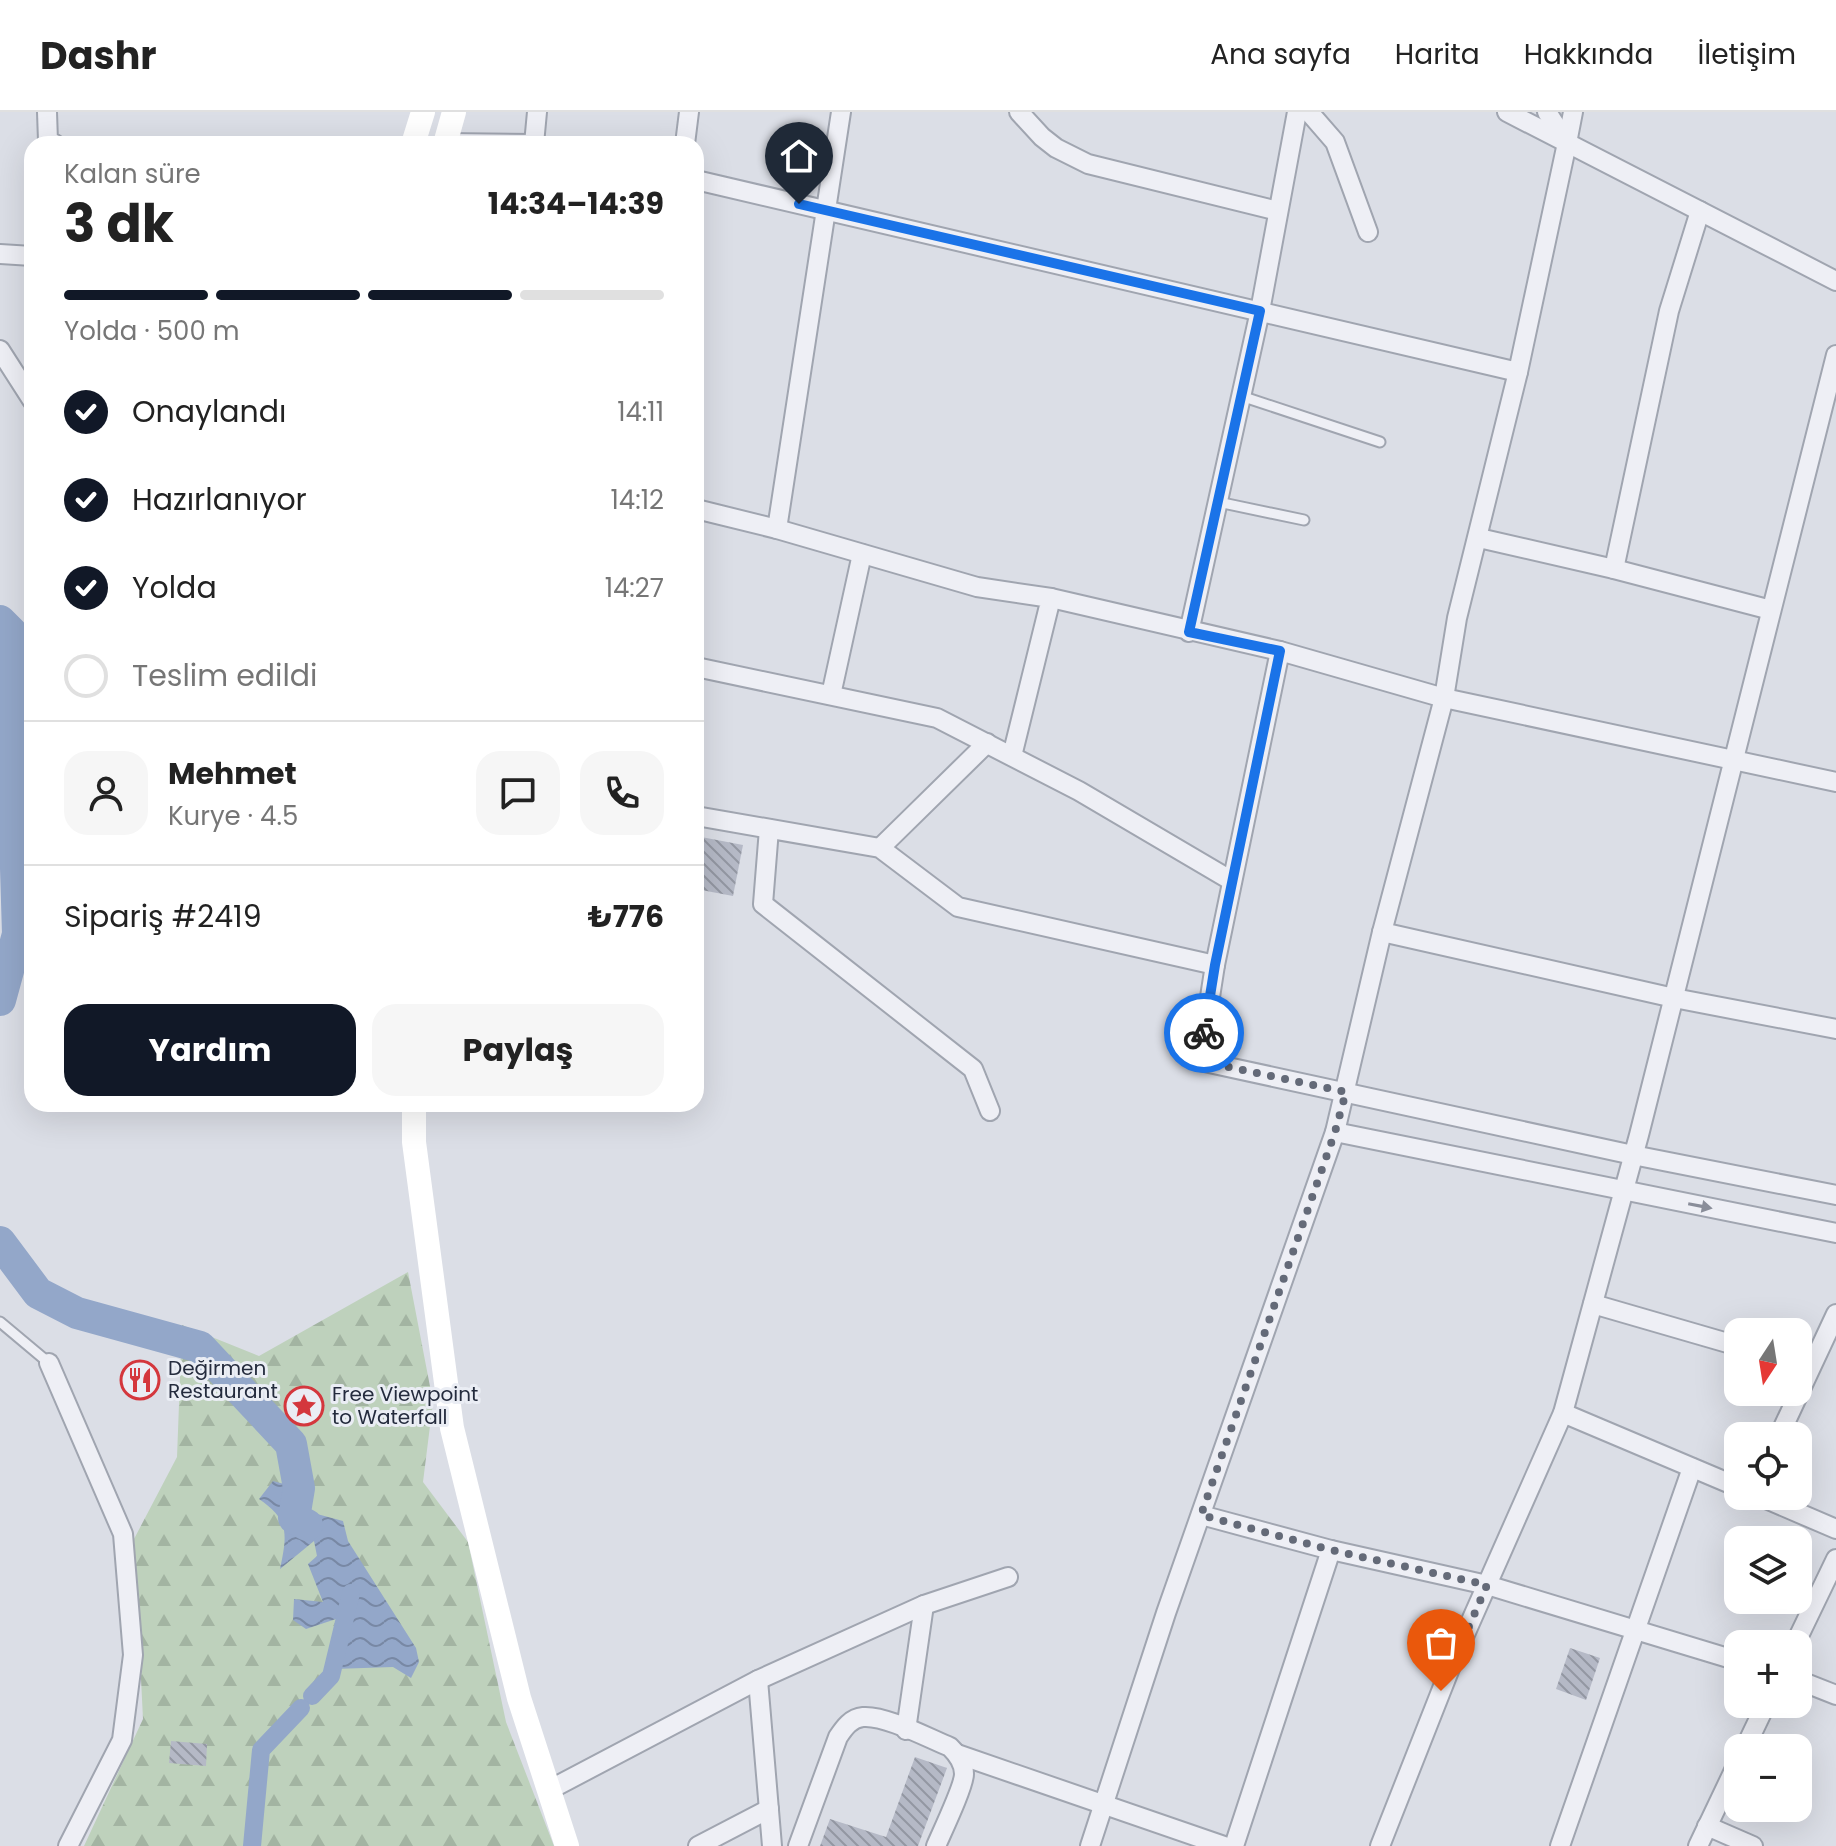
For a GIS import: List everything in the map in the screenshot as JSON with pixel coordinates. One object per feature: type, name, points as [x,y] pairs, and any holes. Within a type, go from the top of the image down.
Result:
[{"type":"street","points":[[47,112],[48,136]]},
{"type":"street","points":[[416,136],[423,112]]},
{"type":"street","points":[[447,136],[454,112]]},
{"type":"street","points":[[535,136],[537,112]]},
{"type":"street","points":[[686,136],[689,112]]},
{"type":"street","points":[[777,529],[841,112]]},
{"type":"street","points":[[1019,112],[1056,148],[1088,164],[1278,211]]},
{"type":"street","points":[[1189,632],[1260,311],[1297,112]]},
{"type":"street","points":[[1309,112],[1335,142],[1368,232]]},
{"type":"street","points":[[1507,112],[1836,281]]},
{"type":"street","points":[[1547,112],[1567,143]]},
{"type":"street","points":[[1090,1846],[1144,1679],[1335,1132],[1382,932],[1444,698],[1457,618],[1518,372],[1573,112]]},
{"type":"street","points":[[704,182],[1518,372]]},
{"type":"street","points":[[1614,569],[1669,311],[1700,211]]},
{"type":"street","points":[[0,254],[24,256]]},
{"type":"street","points":[[0,350],[24,388]]},
{"type":"street","points":[[1380,1846],[1451,1666],[1563,1413],[1674,998],[1836,355]]},
{"type":"street","points":[[704,511],[977,587],[1051,598],[1280,651],[1444,698],[1836,782]]},
{"type":"street","points":[[1479,538],[1771,610]]},
{"type":"street","points":[[831,695],[862,554]]},
{"type":"street","points":[[1012,756],[1051,598]]},
{"type":"street","points":[[1280,651],[1215,965],[1200,1061],[1633,1155],[1836,1195]]},
{"type":"street","points":[[704,669],[937,718],[1079,791],[1232,881]]},
{"type":"street","points":[[880,848],[987,743]]},
{"type":"street","points":[[704,817],[880,848],[958,907],[1215,965]]},
{"type":"street","points":[[769,829],[763,904],[973,1069],[990,1111]]},
{"type":"street","points":[[1382,932],[1674,998],[1836,1029]]},
{"type":"street","points":[[414,1112],[414,1142],[452,1428],[519,1698],[567,1846]]},
{"type":"street","points":[[1335,1132],[1836,1233]]},
{"type":"street","points":[[1593,1304],[1724,1342]]},
{"type":"street","points":[[1812,1353],[1836,1314]]},
{"type":"street","points":[[49,1363],[123,1534],[133,1655],[122,1740],[68,1846]]},
{"type":"street","points":[[1563,1413],[1724,1481]]},
{"type":"street","points":[[1560,1846],[1692,1468]]},
{"type":"street","points":[[1792,1510],[1836,1529]]},
{"type":"street","points":[[1201,1515],[1331,1550],[1487,1585],[1724,1657]]},
{"type":"street","points":[[1234,1846],[1331,1550]]},
{"type":"street","points":[[1802,1630],[1836,1559]]},
{"type":"street","points":[[549,1790],[758,1680],[924,1605],[1008,1577]]},
{"type":"street","points":[[906,1730],[924,1605]]},
{"type":"street","points":[[758,1680],[772,1846]]},
{"type":"street","points":[[1812,1686],[1836,1695]]},
{"type":"street","points":[[798,1846],[838,1737],[844,1727],[864,1717],[950,1747],[957,1754],[962,1764],[962,1785],[936,1846]]},
{"type":"street","points":[[957,1754],[1224,1846]]},
{"type":"street","points":[[1698,1846],[1724,1791]]},
{"type":"street","points":[[698,1846],[769,1809]]},
{"type":"street","points":[[1707,1826],[1753,1846]]},
{"type":"lane","points":[[1241,396],[1380,442]]},
{"type":"lane","points":[[1218,502],[1304,520]]},
{"type":"lane","points":[[0,1322],[49,1363]]},
{"type":"green space","points":[[408,1272],[433,1402],[423,1482],[468,1542],[506,1722],[554,1846],[84,1846],[143,1719],[134,1539],[177,1457],[182,1325],[259,1356]]},
{"type":"water","points":[[273,1481],[299,1488],[306,1511],[343,1521],[348,1541],[416,1648],[419,1662],[411,1678],[393,1667],[334,1669],[332,1663],[348,1641],[345,1616],[306,1629],[293,1620],[294,1599],[323,1602],[308,1564],[317,1556],[314,1541],[280,1569],[284,1529],[276,1514],[259,1499]]},
{"type":"building","points":[[704,838],[743,845],[733,896],[704,891]]},
{"type":"building","points":[[1570,1648],[1600,1658],[1586,1700],[1556,1689]]},
{"type":"building","points":[[171,1741],[207,1744],[206,1766],[169,1763]]},
{"type":"building","points":[[915,1757],[947,1768],[918,1846],[820,1846],[830,1819],[886,1837]]},
{"type":"waterway","points":[[0,621],[12,633],[11,704],[18,934],[0,1000]]},
{"type":"waterway","points":[[0,1242],[38,1293],[77,1313],[200,1347],[291,1444],[299,1488],[294,1518],[307,1525]]},
{"type":"waterway","points":[[312,1696],[331,1676],[351,1593]]},
{"type":"waterway","points":[[252,1846],[261,1750],[301,1708]]},
{"type":"way so far","points":[[1204,1033],[1200,1061],[1346,1092],[1335,1132],[1201,1515],[1331,1550],[1487,1585],[1441,1691]]},
{"type":"place","name":"Değirmen Restaurant","points":[[140,1380]]},
{"type":"place","name":"Free Viewpoint to Waterfall","points":[[304,1406]]},
{"type":"route","points":[[799,204],[1260,311],[1189,632],[1280,651],[1215,965],[1204,1033]]}]
